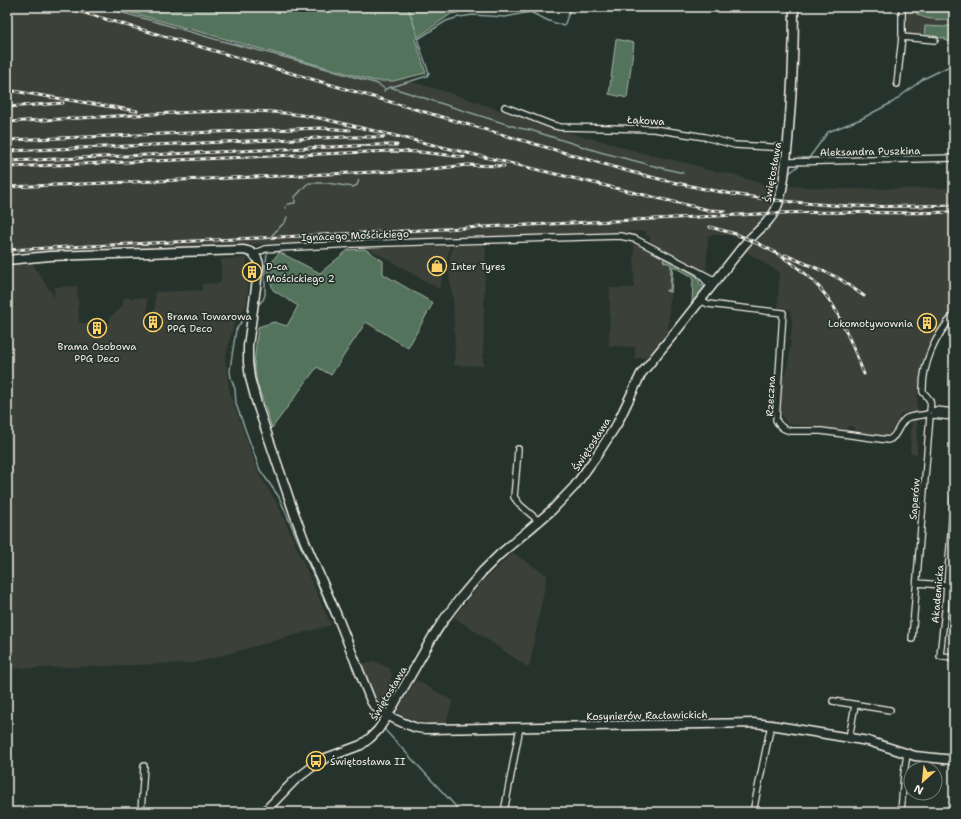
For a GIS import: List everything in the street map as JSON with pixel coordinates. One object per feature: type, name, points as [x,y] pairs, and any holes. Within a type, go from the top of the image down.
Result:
[{"type":"street","name":"Świętosława","points":[[264,812],[295,780],[316,764],[326,758],[355,747],[370,738],[378,730],[445,618],[460,597],[495,559],[540,522],[560,503],[582,476],[621,417],[633,388],[641,374],[744,245],[766,224],[773,214],[780,195],[788,148],[794,7]]},
{"type":"street","points":[[897,84],[902,37],[902,7]]},
{"type":"street","points":[[902,37],[935,40]]},
{"type":"street","name":"Łąkowa","points":[[505,107],[560,127],[654,129],[705,137],[735,145],[788,148]]},
{"type":"street","name":"Aleksandra Puszkina","points":[[786,162],[954,158]]},
{"type":"street","name":"Ignacego Mościckiego","points":[[7,260],[50,256],[243,250],[254,254],[265,249],[352,244],[620,236],[635,239],[698,272],[713,284]]},
{"type":"street","name":"Kosynierów Racławickich","points":[[254,254],[258,259],[259,266],[248,346],[250,378],[257,404],[305,542],[338,618],[371,701],[375,707],[407,725],[422,729],[746,723],[771,725],[868,741],[906,754],[920,757],[954,760]]},
{"type":"street","name":"Rzeczna","points":[[701,300],[708,304],[783,313],[776,420],[779,425],[787,431],[821,431],[888,440],[892,439],[903,422],[909,417],[931,413]]},
{"type":"street","name":"Saperów","points":[[912,639],[931,413],[930,400],[923,392],[924,370],[938,336],[954,315]]},
{"type":"street","points":[[931,413],[936,410],[954,412]]},
{"type":"street","points":[[931,413],[954,417]]},
{"type":"street","points":[[518,449],[514,497],[520,505],[540,522]]},
{"type":"street","name":"Akademicka","points":[[954,496],[940,656],[954,657]]},
{"type":"street","points":[[917,583],[954,586]]},
{"type":"street","points":[[833,701],[890,710]]},
{"type":"street","points":[[849,738],[855,705]]},
{"type":"street","points":[[753,812],[771,725]]},
{"type":"street","points":[[504,812],[520,727]]},
{"type":"street","points":[[901,812],[906,754]]},
{"type":"street","points":[[141,812],[144,766]]},
{"type":"shaded area","points":[[7,7],[140,7],[285,44],[453,94],[554,129],[642,153],[699,166],[706,170],[732,174],[777,189],[792,186],[839,189],[954,188],[954,310],[936,335],[922,368],[917,399],[917,454],[910,453],[912,412],[902,413],[887,436],[855,432],[854,427],[848,426],[846,430],[787,424],[783,417],[781,407],[782,376],[786,374],[792,325],[791,310],[778,308],[779,272],[745,251],[739,245],[745,239],[727,235],[708,235],[706,272],[650,243],[650,236],[646,236],[646,231],[7,253]]},
{"type":"shaded area","points":[[903,7],[954,7],[954,42],[905,35]]},
{"type":"shaded area","points":[[634,242],[672,263],[668,332],[646,358],[635,358],[635,347],[609,346],[610,288],[634,288]]},
{"type":"shaded area","points":[[483,245],[486,248],[483,366],[454,365],[455,347],[453,300],[449,274],[450,256],[453,246]]},
{"type":"shaded area","points":[[450,246],[439,289],[368,248]]},
{"type":"shaded area","points":[[247,258],[248,290],[246,306],[234,324],[225,359],[230,394],[259,474],[278,505],[331,625],[195,663],[7,669],[7,266],[32,263],[54,297],[55,287],[77,286],[79,323],[110,323],[110,317],[123,306],[123,298],[147,298],[148,315],[155,316],[155,292],[202,290],[202,284],[221,283],[221,259]]},
{"type":"shaded area","points":[[513,553],[547,575],[529,668],[454,617],[485,579]]},
{"type":"shaded area","points":[[374,661],[391,669],[390,672],[393,674],[390,679],[395,682],[397,678],[403,680],[389,704],[383,706],[377,703],[361,664]]},
{"type":"shaded area","points":[[416,680],[453,701],[446,723],[416,721],[397,712]]},
{"type":"green space","points":[[111,7],[465,7],[466,11],[451,14],[415,39],[426,73],[393,81],[375,81]]},
{"type":"green space","points":[[911,7],[954,7],[954,20],[930,19],[919,15]]},
{"type":"green space","points":[[925,26],[954,26],[954,42],[946,41],[945,38],[924,37]]},
{"type":"green space","points":[[616,39],[634,43],[627,98],[609,94]]},
{"type":"green space","points":[[365,249],[383,261],[383,274],[433,303],[408,348],[366,322],[331,375],[317,367],[272,428],[257,383],[254,364],[258,327],[274,322],[287,326],[298,306],[273,290],[267,269],[279,252],[320,273],[348,250]]},
{"type":"green space","points":[[665,258],[692,273],[700,279],[700,284],[705,287],[704,291],[692,305],[693,277],[673,266],[671,292],[666,291],[670,290],[671,264],[664,262],[663,259]]},
{"type":"waterway","points":[[101,7],[303,62],[378,84],[385,89]]},
{"type":"waterway","points":[[408,7],[418,40]]},
{"type":"waterway","points":[[384,91],[385,89],[427,76],[429,73],[418,39],[446,21],[473,15],[505,17],[530,12],[564,26],[571,7]]},
{"type":"waterway","points":[[809,158],[828,132],[861,119],[893,102],[923,79],[954,64]]},
{"type":"waterway","points":[[390,87],[516,127]]},
{"type":"waterway","points":[[519,128],[647,164]]},
{"type":"waterway","points":[[787,175],[801,164]]},
{"type":"waterway","points":[[650,165],[683,173]]},
{"type":"waterway","points":[[287,205],[295,203],[295,197],[309,183],[327,183],[353,187],[357,185],[359,180]]},
{"type":"waterway","points":[[272,235],[285,222],[287,217]]},
{"type":"waterway","points":[[259,304],[265,295],[265,270],[267,254]]},
{"type":"waterway","points":[[244,319],[236,330],[230,371],[235,389],[236,404],[260,470],[279,497],[328,609]]},
{"type":"waterway","points":[[505,555],[558,510]]},
{"type":"waterway","points":[[486,574],[497,563]]},
{"type":"waterway","points":[[457,609],[470,592]]},
{"type":"waterway","points":[[431,649],[453,614]]},
{"type":"waterway","points":[[405,693],[419,669]]},
{"type":"waterway","points":[[385,727],[385,730],[461,812]]},
{"type":"railway","points":[[64,7],[631,172],[677,183],[770,200],[817,204],[868,206],[954,205]]},
{"type":"railway","points":[[7,90],[137,111]]},
{"type":"railway","points":[[7,107],[63,103]]},
{"type":"railway","points":[[7,122],[218,111],[261,111],[303,115],[709,210],[725,211]]},
{"type":"railway","points":[[7,140],[321,128],[350,130]]},
{"type":"railway","points":[[7,151],[344,137],[384,137]]},
{"type":"railway","points":[[11,161],[397,145]]},
{"type":"railway","points":[[7,167],[392,151],[420,152],[464,157]]},
{"type":"railway","points":[[7,187],[424,170],[467,165],[504,166]]},
{"type":"railway","points":[[7,250],[778,213],[954,212]]},
{"type":"railway","points":[[710,227],[736,234],[759,244]]},
{"type":"railway","points":[[754,242],[766,247],[799,268],[827,296],[842,323],[864,374]]},
{"type":"railway","points":[[785,255],[840,279],[864,296]]},
{"type":"place","name":"Inter Tyres","points":[[437,266]]},
{"type":"place","name":"D-ca Mościckiego 2","points":[[252,272]]},
{"type":"place","name":"Brama Towarowa PPG Deco","points":[[153,322]]},
{"type":"place","name":"Lokomotywownia","points":[[927,323]]},
{"type":"place","name":"Brama Osobowa PPG Deco","points":[[97,328]]},
{"type":"place","name":"Świętosława II","points":[[316,761]]}]
